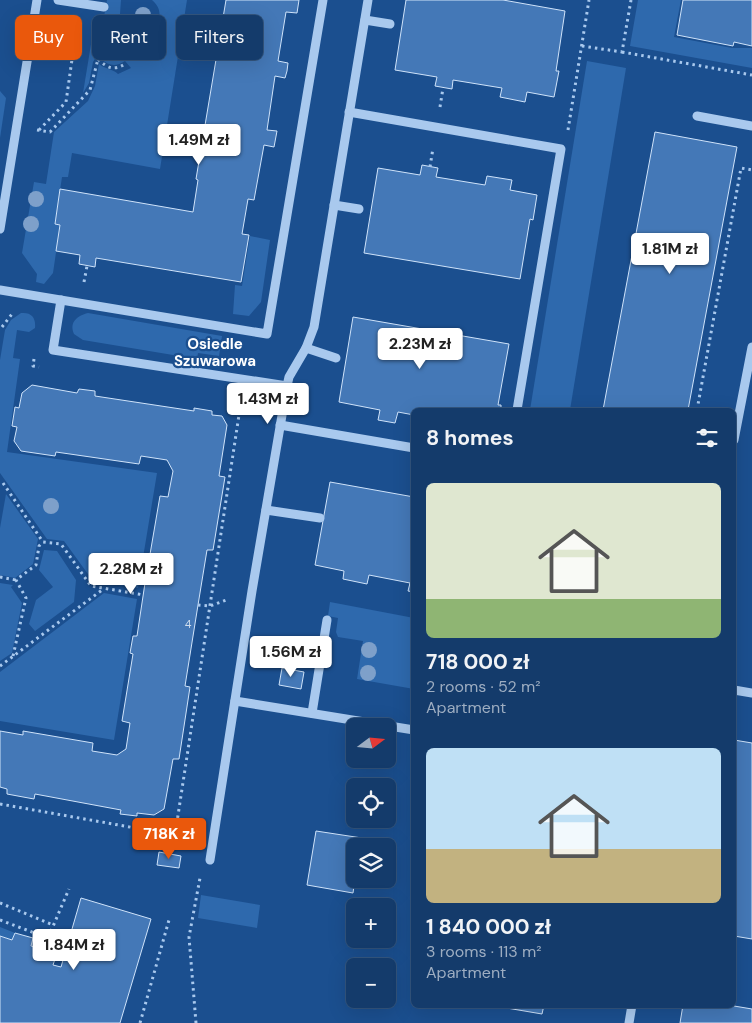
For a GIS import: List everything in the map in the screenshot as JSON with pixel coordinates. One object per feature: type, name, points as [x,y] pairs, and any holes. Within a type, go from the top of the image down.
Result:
[{"type":"street","points":[[0,229],[37,0]]},
{"type":"street","points":[[58,0],[104,7]]},
{"type":"street","points":[[0,290],[267,334],[323,0]]},
{"type":"street","points":[[210,860],[287,386],[314,327],[368,0]]},
{"type":"street","points":[[365,20],[390,24]]},
{"type":"street","points":[[350,112],[561,149],[517,408]]},
{"type":"street","points":[[697,116],[752,126]]},
{"type":"street","points":[[334,205],[359,209]]},
{"type":"street","points":[[62,300],[53,350],[287,386]]},
{"type":"street","points":[[736,430],[752,347]]},
{"type":"street","points":[[306,348],[336,358]]},
{"type":"street","points":[[280,425],[411,447]]},
{"type":"street","points":[[266,510],[320,518]]},
{"type":"street","points":[[312,713],[327,620]]},
{"type":"street","points":[[736,690],[752,693]]},
{"type":"street","points":[[235,701],[411,730]]},
{"type":"street","points":[[629,1023],[632,1008]]},
{"type":"path","points":[[561,149],[567,134],[590,0]]},
{"type":"path","points":[[622,52],[631,0]]},
{"type":"path","points":[[582,46],[752,75]]},
{"type":"path","points":[[39,130],[66,102],[72,60]]},
{"type":"path","points":[[51,130],[90,90],[98,60]]},
{"type":"path","points":[[99,60],[109,68],[118,68],[125,64]]},
{"type":"path","points":[[697,408],[741,168],[752,170]]},
{"type":"path","points":[[2,327],[13,313]]},
{"type":"path","points":[[34,358],[33,366],[42,367]]},
{"type":"path","points":[[0,804],[175,835],[239,415],[233,398]]},
{"type":"path","points":[[3,483],[44,542]]},
{"type":"path","points":[[0,577],[16,580],[36,565],[39,546],[44,542],[61,544],[91,586],[144,595]]},
{"type":"path","points":[[14,656],[26,598],[16,580]]},
{"type":"path","points":[[0,666],[103,589]]},
{"type":"path","points":[[198,604],[210,606]]},
{"type":"path","points":[[196,1023],[189,937],[198,882],[210,860]]},
{"type":"path","points":[[0,920],[48,938],[69,889]]},
{"type":"path","points":[[0,903],[52,925]]},
{"type":"path","points":[[140,1023],[169,920]]},
{"type":"shaded area","points":[[107,0],[121,0],[120,15],[104,15]]},
{"type":"shaded area","points":[[152,0],[187,0],[185,15],[176,15],[177,60],[160,169],[72,153],[68,177],[62,177],[55,224],[60,225],[53,273],[44,284],[36,282],[37,274],[22,253],[34,182],[46,184],[54,132],[88,101],[95,86],[99,64],[118,74],[131,68],[125,61],[113,65],[102,60],[166,60],[166,15],[159,15],[157,6]]},
{"type":"shaded area","points":[[638,0],[681,0],[674,37],[732,48],[752,48],[752,68],[630,46]]},
{"type":"shaded area","points":[[92,38],[92,60],[94,60],[89,83],[83,93]]},
{"type":"shaded area","points":[[587,61],[626,68],[570,408],[530,408]]},
{"type":"shaded area","points":[[0,91],[6,98],[0,138]]},
{"type":"shaded area","points":[[250,236],[270,240],[261,302],[249,316],[233,314],[235,285],[242,286]]},
{"type":"shaded area","points":[[21,313],[32,316],[35,321],[35,328],[29,332],[17,330],[13,358],[20,359],[7,452],[157,473],[138,588],[93,581],[64,541],[47,539],[0,473],[0,360],[5,330],[11,320]]},
{"type":"shaded area","points":[[88,313],[222,336],[219,356],[198,353],[197,359],[83,340],[74,334],[73,323],[80,316]]},
{"type":"shaded area","points":[[6,494],[38,539],[33,564],[15,578],[0,575],[0,528]]},
{"type":"shaded area","points":[[44,550],[57,551],[76,580],[74,602],[35,631],[29,624],[36,600],[53,587],[39,570]]},
{"type":"shaded area","points":[[0,583],[13,585],[11,587],[22,603],[12,653],[0,661]]},
{"type":"shaded area","points":[[104,593],[137,599],[114,740],[0,721],[0,672]]},
{"type":"shaded area","points":[[330,602],[411,617],[411,688],[357,679],[363,641],[338,637],[336,632],[338,618],[328,616]]},
{"type":"shaded area","points":[[201,895],[260,905],[257,928],[198,918]]},
{"type":"shaded area","points":[[0,927],[15,933],[12,940],[0,936]]},
{"type":"building","points":[[226,0],[299,0],[297,13],[286,12],[278,61],[288,63],[287,71],[285,78],[275,76],[267,130],[277,131],[274,147],[264,145],[254,200],[248,199],[242,234],[249,235],[241,282],[96,258],[95,267],[79,264],[80,255],[56,251],[60,225],[55,224],[60,189],[193,212],[198,180],[196,179],[216,60],[263,60],[263,15],[223,15]]},
{"type":"building","points":[[406,0],[503,0],[565,11],[556,71],[559,71],[554,97],[527,92],[525,102],[500,97],[502,88],[453,80],[452,89],[435,86],[437,77],[395,70]]},
{"type":"building","points":[[683,0],[752,0],[752,46],[734,42],[733,46],[677,35]]},
{"type":"building","points":[[655,132],[737,147],[688,408],[603,408]]},
{"type":"building","points":[[422,165],[438,168],[436,177],[485,185],[487,176],[512,180],[510,190],[537,195],[533,220],[530,219],[520,279],[364,253],[378,168],[420,175]]},
{"type":"building","points":[[353,317],[509,344],[498,405],[501,405],[501,408],[411,408],[411,414],[398,412],[395,423],[378,420],[380,410],[339,402]]},
{"type":"building","points":[[32,385],[77,393],[79,389],[95,391],[95,396],[194,411],[194,408],[212,411],[212,415],[222,416],[227,425],[219,476],[225,477],[213,550],[207,550],[198,605],[185,686],[190,687],[179,759],[173,759],[164,809],[154,815],[120,814],[121,810],[35,794],[34,799],[7,794],[7,789],[0,787],[0,731],[23,735],[23,731],[93,743],[92,751],[117,755],[126,749],[130,723],[122,721],[133,654],[130,653],[133,636],[137,636],[145,583],[142,582],[145,565],[148,566],[160,496],[168,497],[173,471],[167,460],[141,456],[139,464],[56,452],[55,456],[21,451],[14,441],[17,427],[12,426],[15,407],[19,408],[22,393]]},
{"type":"building","points":[[330,482],[411,496],[411,592],[408,591],[410,583],[369,575],[367,584],[343,579],[344,571],[315,565]]},
{"type":"building","points":[[282,668],[304,672],[301,689],[279,685]]},
{"type":"building","points":[[736,740],[752,743],[752,939],[736,936]]},
{"type":"building","points":[[316,831],[362,838],[346,838],[346,888],[354,888],[353,893],[307,885]]},
{"type":"building","points":[[159,852],[181,856],[179,868],[157,865]]},
{"type":"building","points":[[81,898],[151,919],[120,1023],[0,1023],[0,936],[12,940],[15,933],[33,938],[31,946],[57,953],[53,965],[61,967]]},
{"type":"building","points":[[736,1006],[752,1009],[752,1023],[680,1023],[682,1008],[736,1008]]},
{"type":"building","points":[[507,1008],[543,1008],[542,1014]]},
{"type":"district","name":"Osiedle Szuwarowa","points":[[215,352]]}]
